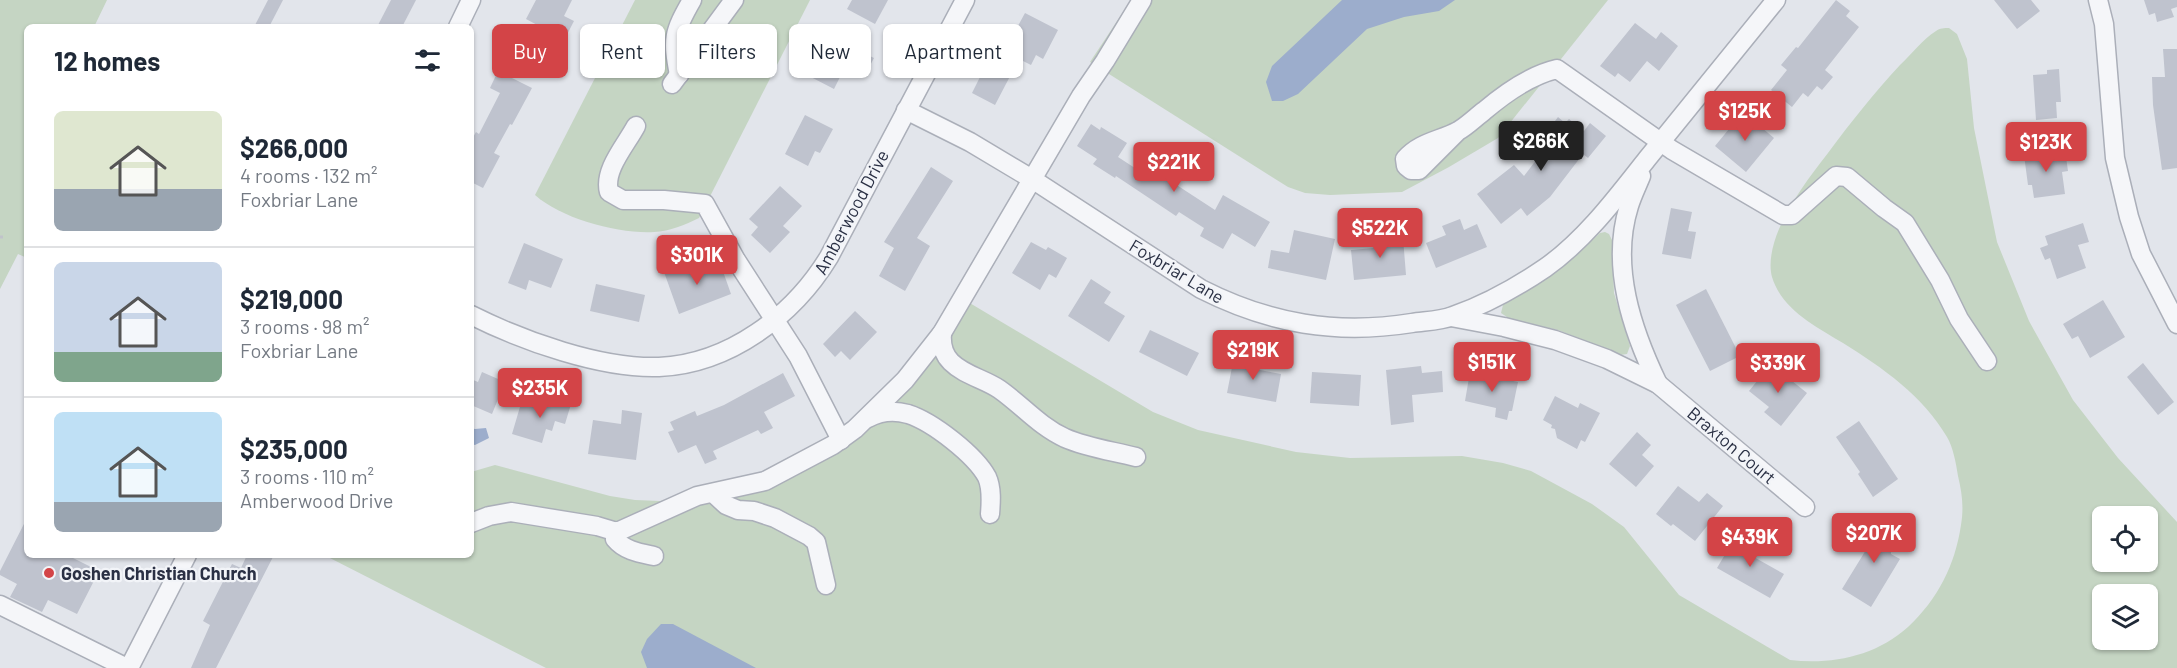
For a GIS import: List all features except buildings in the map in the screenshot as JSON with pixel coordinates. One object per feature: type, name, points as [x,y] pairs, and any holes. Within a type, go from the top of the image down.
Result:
[{"type":"street","points":[[459,24],[471,0]]},
{"type":"street","points":[[692,0],[674,38],[675,80],[734,0]]},
{"type":"street","name":"Amberwood Drive","points":[[474,316],[507,332],[550,346],[606,362],[641,367],[683,364],[733,347],[774,320],[811,285],[829,258],[965,0]]},
{"type":"street","points":[[474,522],[511,512],[597,526],[617,532],[697,496],[765,481],[841,440],[864,421],[905,380],[942,333],[1081,96],[1142,0]]},
{"type":"street","name":"Foxbriar Lane","points":[[906,110],[970,142],[1032,179],[1202,289],[1228,302],[1258,313],[1325,328],[1389,327],[1451,317],[1483,303],[1546,267],[1578,239],[1613,201],[1776,0]]},
{"type":"street","points":[[2098,0],[2104,24],[2115,159],[2129,217],[2141,254],[2177,324]]},
{"type":"street","points":[[1458,131],[1490,105],[1522,84],[1546,71],[1557,69],[1660,143],[1783,215],[1792,215],[1836,177],[1847,177],[1905,223],[1940,280],[1959,319],[1987,361]]},
{"type":"street","points":[[636,126],[609,173],[607,184],[609,192],[623,200],[664,200],[705,204],[736,261],[798,356],[841,440]]},
{"type":"street","name":"Braxton Court","points":[[1647,159],[1628,208],[1622,259],[1631,318],[1658,384]]},
{"type":"street","name":"Braxton Court","points":[[1451,317],[1555,340],[1607,359],[1658,384],[1805,507]]},
{"type":"street","points":[[942,333],[941,342],[944,353],[951,362],[1001,391],[1047,429],[1085,445],[1137,457]]},
{"type":"street","points":[[864,421],[879,412],[908,414],[927,423],[954,442],[979,466],[988,479],[991,497],[990,514]]},
{"type":"street","points":[[713,493],[726,505],[775,518],[809,536],[816,542],[826,585]]},
{"type":"street","points":[[617,532],[615,539],[620,545],[632,552],[654,556]]},
{"type":"street","points":[[0,605],[128,668],[185,558]]},
{"type":"green space","points":[[0,0],[107,0],[95,24],[24,24],[24,257],[18,254],[0,289]]},
{"type":"green space","points":[[635,0],[810,0],[798,24],[789,24],[789,41],[777,65],[777,24],[677,24],[677,78],[770,78],[699,218],[666,230],[640,232],[608,228],[575,218],[546,204],[535,195],[595,78],[665,78],[665,24],[623,24]]},
{"type":"green space","points":[[1131,0],[1608,0],[1498,138],[1402,192],[1330,195],[1305,193],[1288,187],[1090,62]]},
{"type":"green space","points":[[1949,28],[1957,34],[1967,59],[1974,128],[1997,242],[2029,321],[2073,400],[2118,458],[2177,522],[2177,668],[546,668],[330,558],[474,558],[474,471],[495,465],[610,496],[635,500],[660,501],[738,488],[855,429],[963,299],[1153,412],[1198,430],[1296,452],[1350,458],[1462,456],[1503,463],[1531,471],[1592,504],[1624,527],[1679,595],[1790,660],[1822,661],[1868,652],[1895,637],[1919,616],[1936,593],[1950,567],[1958,540],[1962,512],[1954,455],[1949,441],[1937,422],[1901,384],[1873,362],[1812,324],[1792,308],[1777,289],[1772,277],[1771,259],[1773,246],[1784,219],[1808,180],[1881,86],[1922,43],[1938,30]]},
{"type":"green space","points":[[1605,232],[1612,240],[1614,293],[1630,346],[1627,354],[1620,355],[1558,330],[1510,319],[1501,313],[1503,305],[1559,270],[1600,233]]},
{"type":"water","points":[[1342,0],[1455,0],[1439,11],[1404,17],[1367,29],[1298,94],[1283,101],[1272,101],[1266,82],[1272,66]]},
{"type":"water","points":[[486,428],[489,438],[475,445],[474,429]]},
{"type":"water","points":[[661,624],[673,624],[756,668],[647,668],[641,652],[647,639]]},
{"type":"place","name":"Goshen Christian Church","points":[[49,573]]}]
